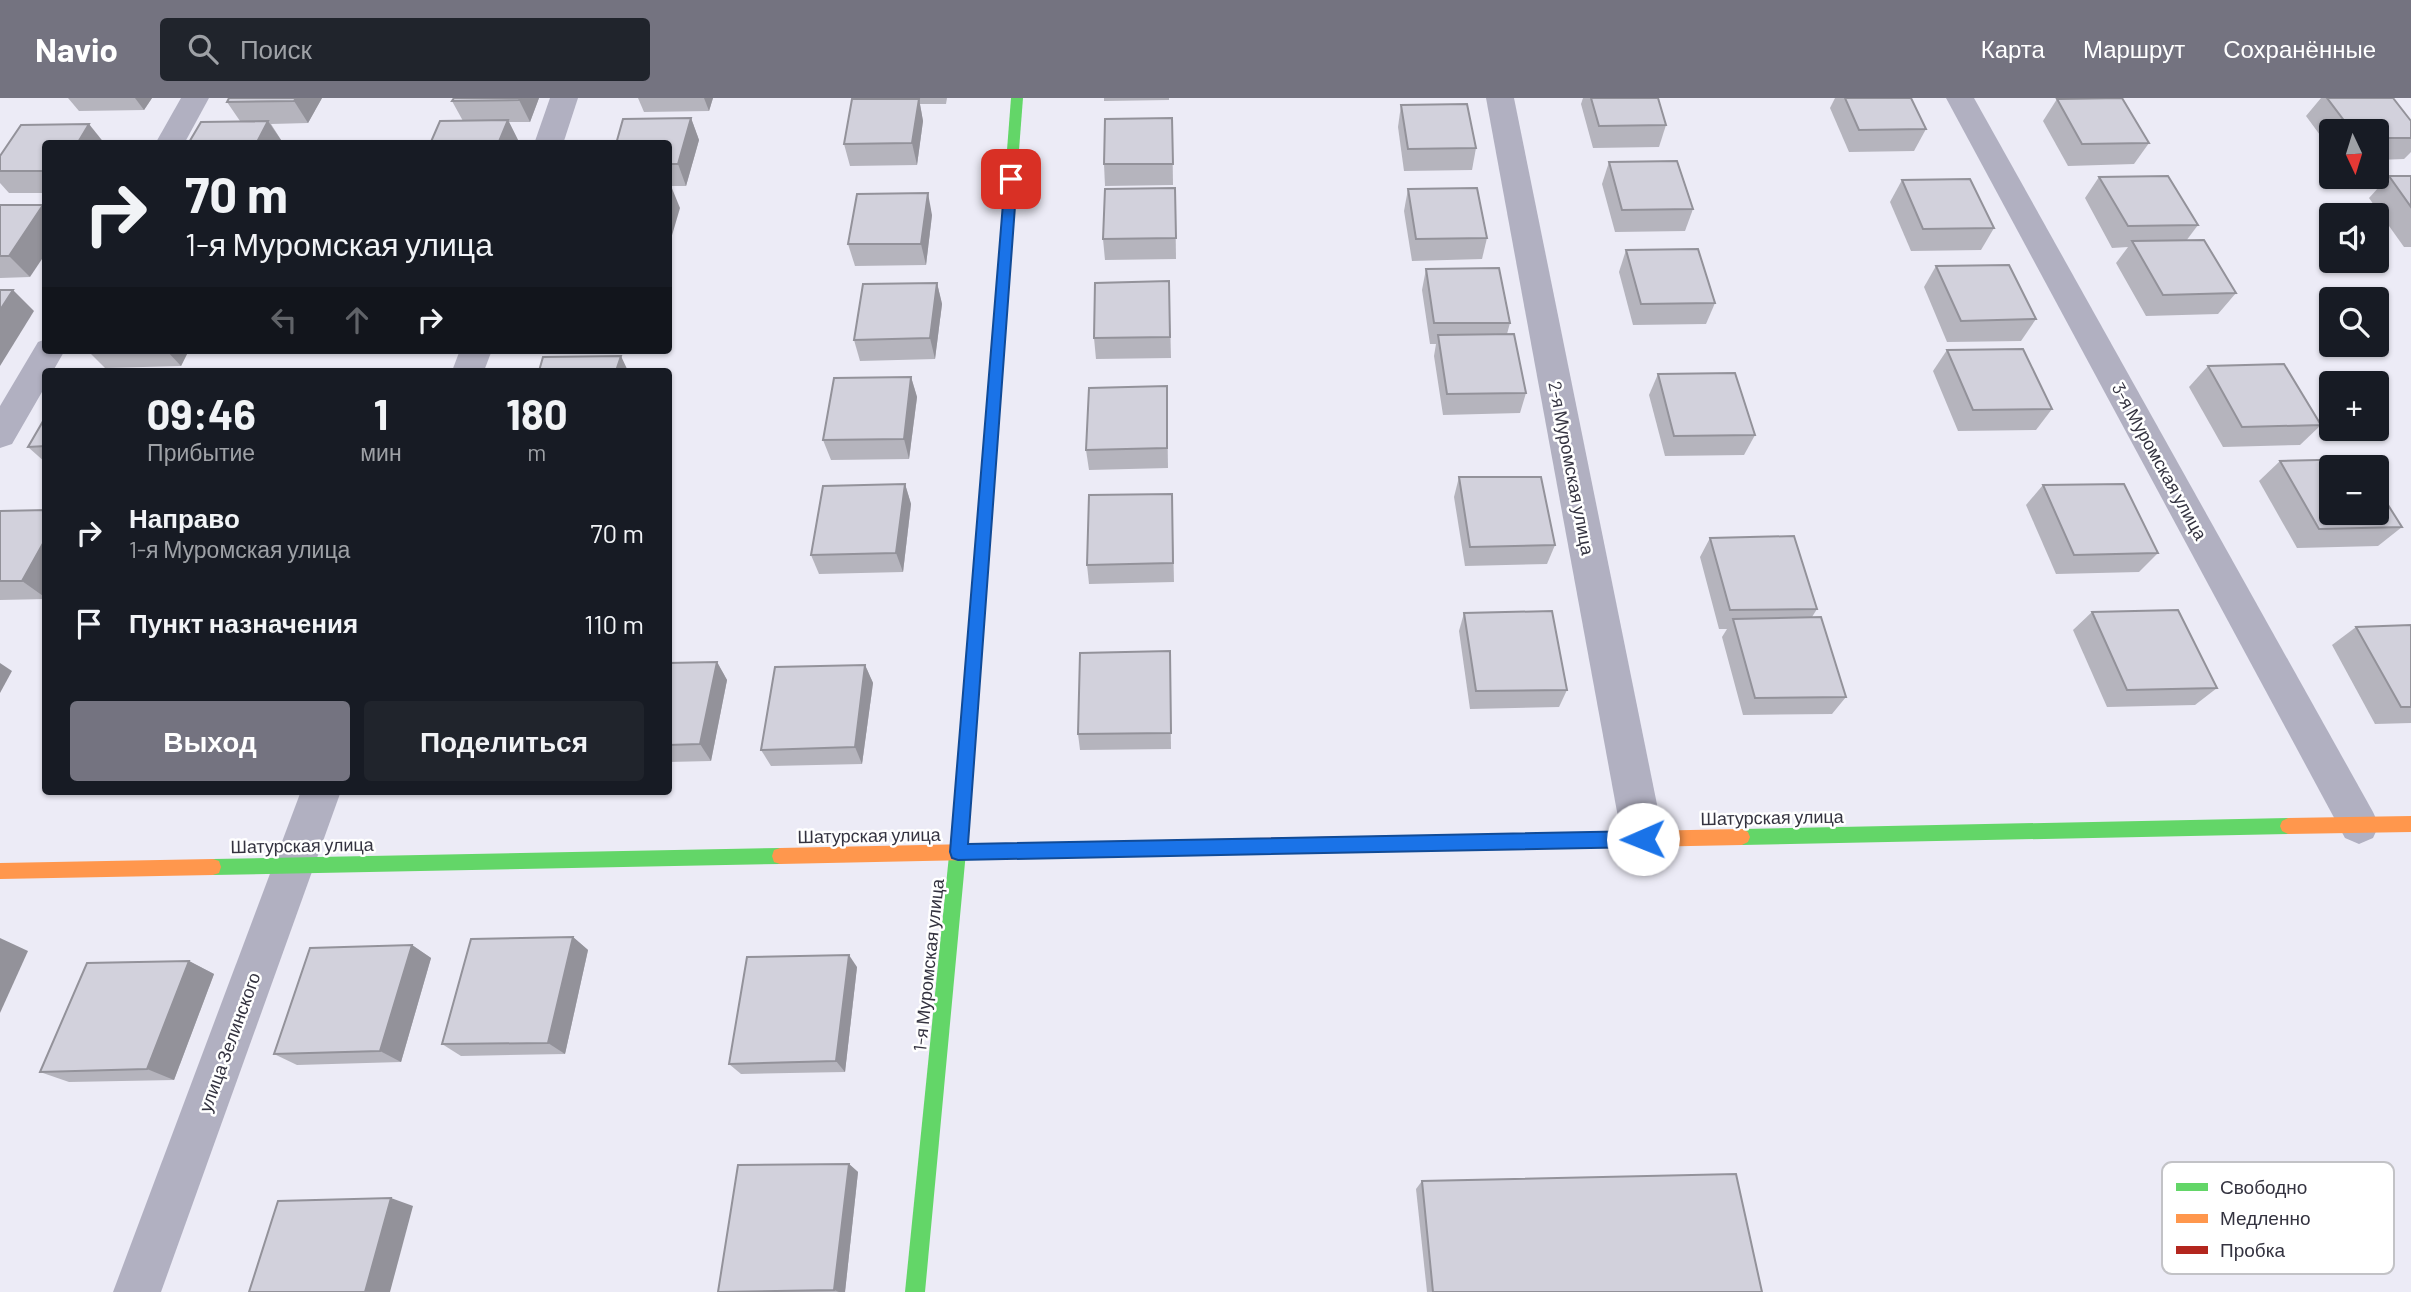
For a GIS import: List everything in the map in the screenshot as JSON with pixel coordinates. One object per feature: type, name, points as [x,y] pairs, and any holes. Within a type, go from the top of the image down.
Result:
[{"type":"street","points":[[171,140],[195,98]]},
{"type":"street","points":[[549,140],[564,98]]},
{"type":"street","name":"1-я Муромская улица","points":[[915,1292],[958,852],[1017,98]]},
{"type":"street","name":"2-я Муромская улица","points":[[1500,98],[1643,839]]},
{"type":"street","name":"3-я Муромская улица","points":[[1960,98],[2359,825]]},
{"type":"street","points":[[0,435],[47,354]]},
{"type":"street","name":"улица Зелинского","points":[[136,1292],[320,795]]},
{"type":"street","name":"Шатурская улица","points":[[0,871],[2411,824]]},
{"type":"building","points":[[229,98],[296,98],[294,101],[227,102]]},
{"type":"building","points":[[454,98],[520,98],[452,101]]},
{"type":"building","points":[[1591,98],[1658,98],[1666,125],[1599,126]]},
{"type":"building","points":[[1845,98],[1911,98],[1926,129],[1859,130]]},
{"type":"building","points":[[2122,98],[2149,143],[2082,144],[2057,99]]},
{"type":"building","points":[[2327,98],[2393,98],[2411,121],[2411,138],[2389,138],[2389,119],[2343,119]]},
{"type":"building","points":[[852,99],[919,99],[912,143],[844,144]]},
{"type":"building","points":[[1467,104],[1476,148],[1408,149],[1401,105]]},
{"type":"building","points":[[691,118],[678,164],[672,164],[672,140],[617,140],[623,119]]},
{"type":"building","points":[[1172,118],[1173,164],[1104,164],[1105,119]]},
{"type":"building","points":[[508,120],[500,140],[432,140],[440,121]]},
{"type":"building","points":[[268,121],[258,140],[190,140],[201,122]]},
{"type":"building","points":[[89,124],[79,140],[42,140],[42,171],[0,171],[0,156],[21,125]]},
{"type":"building","points":[[1677,161],[1693,209],[1622,210],[1609,162]]},
{"type":"building","points":[[2168,176],[2198,225],[2128,226],[2099,177]]},
{"type":"building","points":[[2389,176],[2411,176],[2411,207]]},
{"type":"building","points":[[1970,179],[1994,228],[1923,229],[1902,180]]},
{"type":"building","points":[[1175,188],[1176,238],[1103,239],[1105,189]]},
{"type":"building","points":[[1477,188],[1487,238],[1416,239],[1408,189]]},
{"type":"building","points":[[928,193],[921,244],[848,244],[857,194]]},
{"type":"building","points":[[0,205],[42,205],[9,256],[0,256]]},
{"type":"building","points":[[2204,240],[2236,293],[2163,295],[2132,241]]},
{"type":"building","points":[[1698,249],[1715,303],[1641,304],[1626,250]]},
{"type":"building","points":[[2009,265],[2036,319],[1961,321],[1936,266]]},
{"type":"building","points":[[1499,268],[1510,323],[1434,323],[1426,269]]},
{"type":"building","points":[[1169,281],[1170,337],[1094,338],[1095,283]]},
{"type":"building","points":[[937,283],[930,338],[854,340],[863,284]]},
{"type":"building","points":[[0,290],[13,290],[0,310]]},
{"type":"building","points":[[1514,334],[1526,393],[1447,394],[1438,335]]},
{"type":"building","points":[[2023,349],[2052,409],[1973,410],[1947,350]]},
{"type":"building","points":[[621,356],[617,368],[540,368],[543,357]]},
{"type":"building","points":[[2284,364],[2319,425],[2242,427],[2208,366]]},
{"type":"building","points":[[1735,373],[1755,435],[1674,436],[1658,374]]},
{"type":"building","points":[[911,377],[904,439],[823,440],[834,378]]},
{"type":"building","points":[[1167,386],[1167,448],[1086,450],[1089,388]]},
{"type":"building","points":[[42,423],[42,446],[28,447]]},
{"type":"building","points":[[2319,460],[2319,525],[2389,525],[2389,506],[2402,527],[2319,529],[2280,461]]},
{"type":"building","points":[[1459,477],[1541,477],[1555,545],[1470,547]]},
{"type":"building","points":[[905,484],[896,553],[811,555],[823,486]]},
{"type":"building","points":[[2124,484],[2158,553],[2074,555],[2043,485]]},
{"type":"building","points":[[1172,494],[1173,563],[1087,565],[1089,495]]},
{"type":"building","points":[[42,510],[42,545],[22,581],[0,581],[0,511]]},
{"type":"building","points":[[1794,536],[1817,609],[1730,610],[1710,538]]},
{"type":"building","points":[[2178,610],[2217,688],[2127,690],[2092,612]]},
{"type":"building","points":[[1552,611],[1567,690],[1476,691],[1464,613]]},
{"type":"building","points":[[1821,617],[1846,697],[1755,698],[1733,619]]},
{"type":"building","points":[[2411,625],[2411,707],[2401,707],[2356,627]]},
{"type":"building","points":[[1170,651],[1171,733],[1078,734],[1080,653]]},
{"type":"building","points":[[717,662],[700,744],[672,745],[672,663]]},
{"type":"building","points":[[865,665],[855,747],[761,750],[775,667]]},
{"type":"building","points":[[573,937],[548,1043],[442,1044],[471,939]]},
{"type":"building","points":[[412,945],[380,1051],[274,1054],[310,948]]},
{"type":"building","points":[[849,955],[836,1061],[729,1064],[747,957]]},
{"type":"building","points":[[189,961],[147,1069],[40,1072],[87,963]]},
{"type":"building","points":[[849,1164],[834,1290],[718,1292],[738,1165]]},
{"type":"building","points":[[1736,1174],[1762,1292],[1433,1292],[1422,1181]]},
{"type":"building","points":[[391,1198],[365,1292],[249,1292],[278,1201]]},
{"type":"traffic: fast","points":[[1002,293],[1017,98]]},
{"type":"traffic: fast","points":[[915,1292],[966,766]]},
{"type":"traffic: fast","points":[[1742,837],[2288,826]]},
{"type":"traffic: fast","points":[[213,867],[780,856]]},
{"type":"traffic: slow","points":[[966,766],[1002,293]]},
{"type":"traffic: slow","points":[[2288,826],[2411,824]]},
{"type":"traffic: slow","points":[[1429,843],[1742,837]]},
{"type":"traffic: slow","points":[[780,856],[1258,846]]},
{"type":"traffic: slow","points":[[0,871],[213,867]]},
{"type":"traffic: jam","points":[[1258,846],[1429,843]]},
{"type":"route","points":[[1011,179],[958,852],[1643,839]]}]
